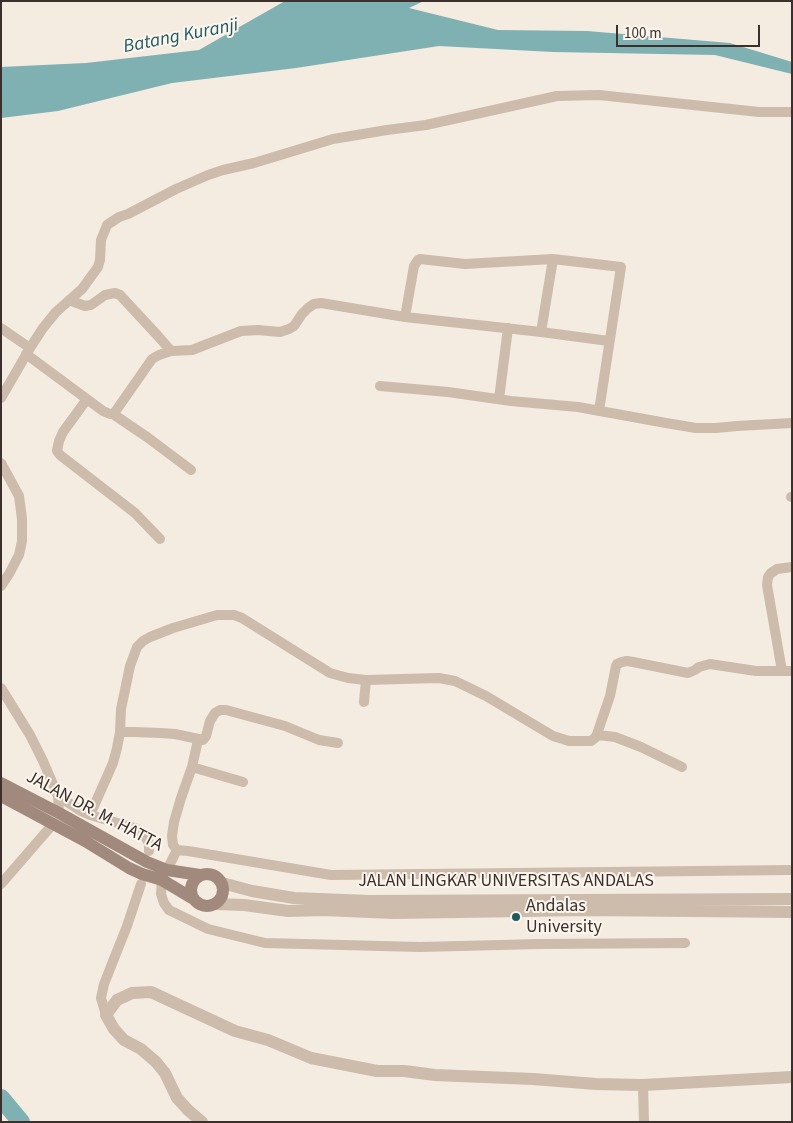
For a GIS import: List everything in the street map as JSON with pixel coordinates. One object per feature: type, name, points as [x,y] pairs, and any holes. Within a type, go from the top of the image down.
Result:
[{"type":"main road","name":"JALAN DR. M. HATTA","points":[[1,783],[56,819]]},
{"type":"main road","name":"JALAN DR. M. HATTA","points":[[1,796],[56,819],[147,862],[192,898]]},
{"type":"main road","points":[[213,874],[222,883],[224,888],[222,897],[216,904],[205,907],[192,898],[191,885],[200,875],[213,874]]},
{"type":"main road","name":"JALAN DR. M. HATTA","points":[[165,875],[200,875]]},
{"type":"street","points":[[1,398],[43,328],[56,312],[82,289],[98,267],[101,240],[107,225],[176,189],[223,170],[254,163],[333,139],[426,126],[557,96],[599,95],[759,112],[792,112]]},
{"type":"street","points":[[405,317],[414,266],[420,259],[465,264],[553,260],[621,267],[598,410]]},
{"type":"street","points":[[542,332],[553,260]]},
{"type":"street","points":[[69,300],[85,306],[90,305],[105,295],[115,293],[120,295],[171,351]]},
{"type":"street","points":[[113,414],[152,359],[159,355],[171,351],[192,350],[241,331],[280,332],[294,326],[302,314],[314,304],[321,303],[405,317],[609,341]]},
{"type":"street","points":[[1,328],[87,400],[103,412],[113,414],[148,437],[190,470]]},
{"type":"street","points":[[500,399],[508,328]]},
{"type":"street","points":[[380,386],[578,407],[696,428],[792,423]]},
{"type":"street","points":[[87,400],[63,432],[57,451],[135,514],[160,539]]},
{"type":"street","points":[[1,463],[18,496],[22,519],[22,541],[19,555],[1,586]]},
{"type":"street","points":[[90,815],[113,763],[120,732],[121,709],[130,666],[137,647],[150,637],[173,628],[217,615],[234,615],[242,618],[330,673],[366,680],[439,678],[455,681],[486,696],[553,736],[569,741],[591,741],[598,735],[610,696],[616,666],[622,662],[633,662],[688,673],[705,664],[756,671],[787,671],[767,584],[768,577],[777,569],[792,568]]},
{"type":"street","points":[[364,702],[366,680]]},
{"type":"street","points":[[1,688],[30,735],[58,796],[56,819],[1,884]]},
{"type":"street","points":[[120,732],[160,732],[203,740],[215,713],[220,710],[226,710],[284,726],[319,740],[338,743]]},
{"type":"street","points":[[598,735],[615,737],[682,767]]},
{"type":"street","points":[[198,740],[192,767],[174,822],[172,836],[173,845],[177,850],[331,875],[792,870]]},
{"type":"street","points":[[192,767],[244,782]]},
{"type":"street","points":[[58,796],[90,815],[136,828],[149,843],[149,851]]},
{"type":"street","points":[[177,850],[165,875],[161,894],[169,910],[208,929],[266,943],[420,946],[685,943]]},
{"type":"street","name":"JALAN LINGKAR UNIVERSITAS ANDALAS","points":[[222,883],[252,891],[294,898],[369,901],[792,899]]},
{"type":"street","points":[[141,884],[104,984],[101,998],[106,1015],[114,1030],[124,1040],[141,1049],[156,1062],[165,1073],[177,1098],[202,1121]]},
{"type":"street","name":"JALAN LINGKAR UNIVERSITAS ANDALAS","points":[[216,904],[244,905],[288,911],[323,910],[392,913],[588,910],[792,912]]},
{"type":"street","points":[[106,1015],[117,1000],[132,992],[151,992],[235,1032],[268,1040],[311,1058],[377,1071],[643,1085],[792,1077]]},
{"type":"street","points":[[643,1085],[644,1122]]},
{"type":"water","points":[[285,1],[424,1],[409,8],[498,30],[587,31],[730,43],[792,62],[792,74],[715,55],[553,52],[439,46],[296,68],[172,83],[58,111],[1,118],[1,67],[86,63],[199,50]]},
{"type":"waterway","points":[[1,1098],[21,1122]]},
{"type":"place","name":"Andalas University","points":[[516,917]]},
{"type":"water label","name":"Batang Kuranji","points":[[181,37]]}]
